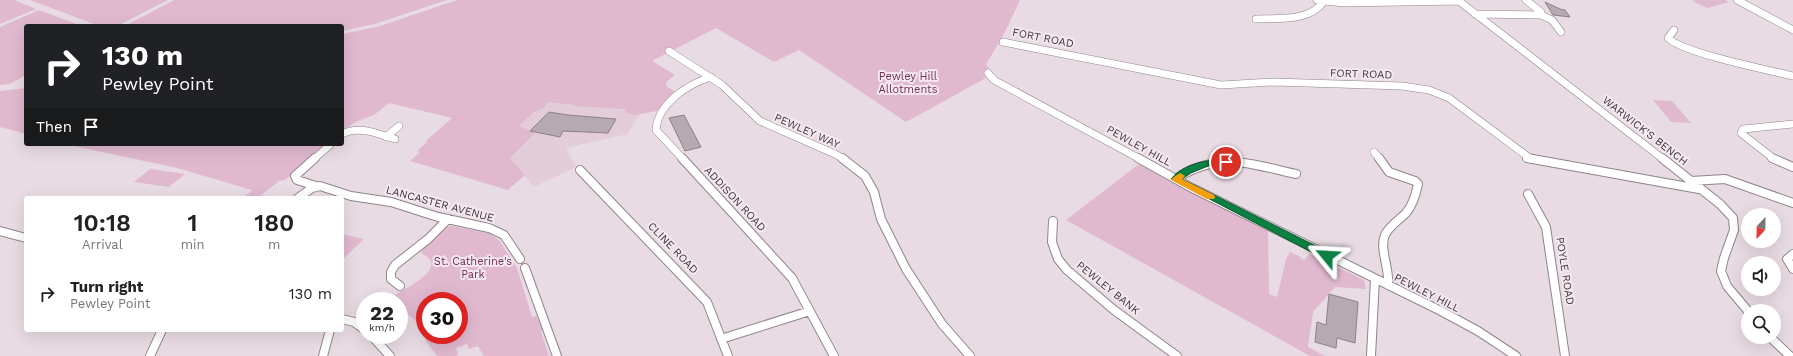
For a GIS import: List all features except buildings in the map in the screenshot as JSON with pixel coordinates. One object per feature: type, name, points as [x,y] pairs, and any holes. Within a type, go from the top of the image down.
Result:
[{"type":"street","points":[[1256,19],[1311,14],[1322,7],[1324,1],[1317,0]]},
{"type":"street","points":[[1526,0],[1540,12],[1541,15]]},
{"type":"street","points":[[1738,0],[1793,30]]},
{"type":"street","name":"WARWICK'S BENCH","points":[[1324,1],[1344,3],[1459,1],[1691,181],[1733,218],[1734,228],[1720,272],[1723,280],[1742,304]]},
{"type":"street","points":[[1475,14],[1541,15],[1552,20],[1561,32]]},
{"type":"street","points":[[1674,30],[1668,38],[1682,47],[1793,76]]},
{"type":"street","name":"FORT ROAD","points":[[1003,42],[1221,85],[1274,82],[1402,86],[1429,90],[1449,98],[1528,159],[1699,189]]},
{"type":"street","name":"PEWLEY WAY","points":[[670,51],[711,76],[727,89],[760,121],[835,154],[848,162],[865,176],[874,192],[881,219],[906,269],[942,324],[970,356]]},
{"type":"street","name":"PEWLEY HILL","points":[[988,73],[994,80],[1176,179],[1478,331],[1516,356]]},
{"type":"street","name":"ADDISON ROAD","points":[[711,76],[689,85],[664,108],[657,117],[655,125],[656,130],[792,278],[834,356]]},
{"type":"street","points":[[1793,124],[1743,129],[1741,133],[1773,159],[1793,167]]},
{"type":"street","points":[[386,136],[398,126]]},
{"type":"street","points":[[344,133],[350,130],[358,130],[395,139]]},
{"type":"street","name":"LANCASTER AVENUE","points":[[329,146],[295,176],[297,180],[351,196],[399,203],[448,219],[497,230],[504,235],[520,259]]},
{"type":"street","points":[[1374,152],[1386,170],[1415,181],[1418,185],[1408,211],[1386,232],[1384,237],[1383,244],[1389,276],[1388,285]]},
{"type":"street","points":[[1176,179],[1188,171],[1206,163],[1237,161],[1296,174]]},
{"type":"street","name":"CLINE ROAD","points":[[580,170],[707,302],[728,356]]},
{"type":"street","points":[[1691,181],[1725,179],[1793,203]]},
{"type":"street","points":[[301,196],[316,186]]},
{"type":"street","name":"POYLE ROAD","points":[[1528,194],[1546,227],[1565,356]]},
{"type":"street","points":[[400,286],[391,279],[391,272],[395,265],[428,239],[448,219]]},
{"type":"street","name":"PEWLEY BANK","points":[[1053,221],[1052,242],[1058,259],[1067,270],[1114,310],[1177,356]]},
{"type":"street","points":[[0,231],[24,237]]},
{"type":"street","points":[[1793,254],[1786,259],[1793,269]]},
{"type":"street","points":[[526,268],[557,356]]},
{"type":"street","points":[[1371,356],[1374,286],[1376,279]]},
{"type":"street","points":[[721,339],[810,311]]},
{"type":"street","points":[[344,320],[356,323]]},
{"type":"street","points":[[150,356],[161,332]]},
{"type":"street","points":[[323,356],[329,332]]},
{"type":"street","points":[[379,344],[390,356]]},
{"type":"street","points":[[1777,344],[1790,356]]},
{"type":"shaded area","points":[[489,99],[644,108],[627,134],[566,148],[576,167],[534,187],[510,158]]},
{"type":"green space","points":[[0,0],[14,0],[36,9],[0,24]]},
{"type":"green space","points":[[30,0],[168,0],[121,24],[94,24]]},
{"type":"green space","points":[[174,0],[447,0],[375,24],[344,31],[344,24],[129,24]]},
{"type":"green space","name":"Pewley Hill Allotments","points":[[457,0],[1020,0],[1002,38],[986,64],[990,70],[988,78],[978,74],[986,78],[906,122],[799,50],[774,62],[716,28],[652,61],[675,75],[667,81],[666,86],[676,92],[657,111],[634,115],[626,113],[625,109],[574,106],[575,105],[548,102],[544,108],[534,112],[519,126],[535,133],[510,158],[525,175],[508,190],[410,161],[420,152],[417,151],[427,142],[426,141],[452,118],[389,103],[374,115],[358,121],[344,129],[344,34],[380,26]]},
{"type":"green space","points":[[1725,0],[1729,2],[1707,8],[1692,1]]},
{"type":"green space","points":[[39,10],[77,24],[24,24],[24,76],[10,84],[0,85],[0,27]]},
{"type":"green space","points":[[24,88],[24,133],[0,127],[0,91]]},
{"type":"green space","points":[[1653,100],[1672,101],[1691,123],[1671,122]]},
{"type":"green space","points":[[74,146],[324,146],[285,180],[279,181],[260,196],[245,196],[252,190],[177,168]]},
{"type":"green space","points":[[1139,164],[1268,230],[1269,294],[1277,297],[1286,259],[1290,252],[1304,260],[1310,254],[1364,280],[1366,289],[1335,287],[1313,312],[1308,347],[1325,356],[1310,356],[1066,220]]},
{"type":"green space","points":[[150,169],[185,174],[169,187],[134,182]]},
{"type":"green space","name":"St. Catherine's Park","points":[[451,226],[488,233],[499,240],[517,268],[532,317],[536,316],[543,329],[541,332],[549,356],[484,356],[478,346],[469,349],[467,344],[468,292],[416,292],[416,322],[408,314],[408,292],[400,292],[417,282],[429,270],[431,264],[429,258],[421,253],[422,250],[445,228]]},
{"type":"green space","points":[[344,234],[364,239],[344,258]]},
{"type":"green space","name":"St. Catherine's Park","points":[[428,344],[467,344],[456,348],[458,354],[456,356],[437,356]]},
{"type":"slow traffic","points":[[1180,176],[1176,179],[1210,197]]},
{"type":"route","points":[[1226,162],[1206,163],[1193,168],[1176,179],[1327,256]]}]
